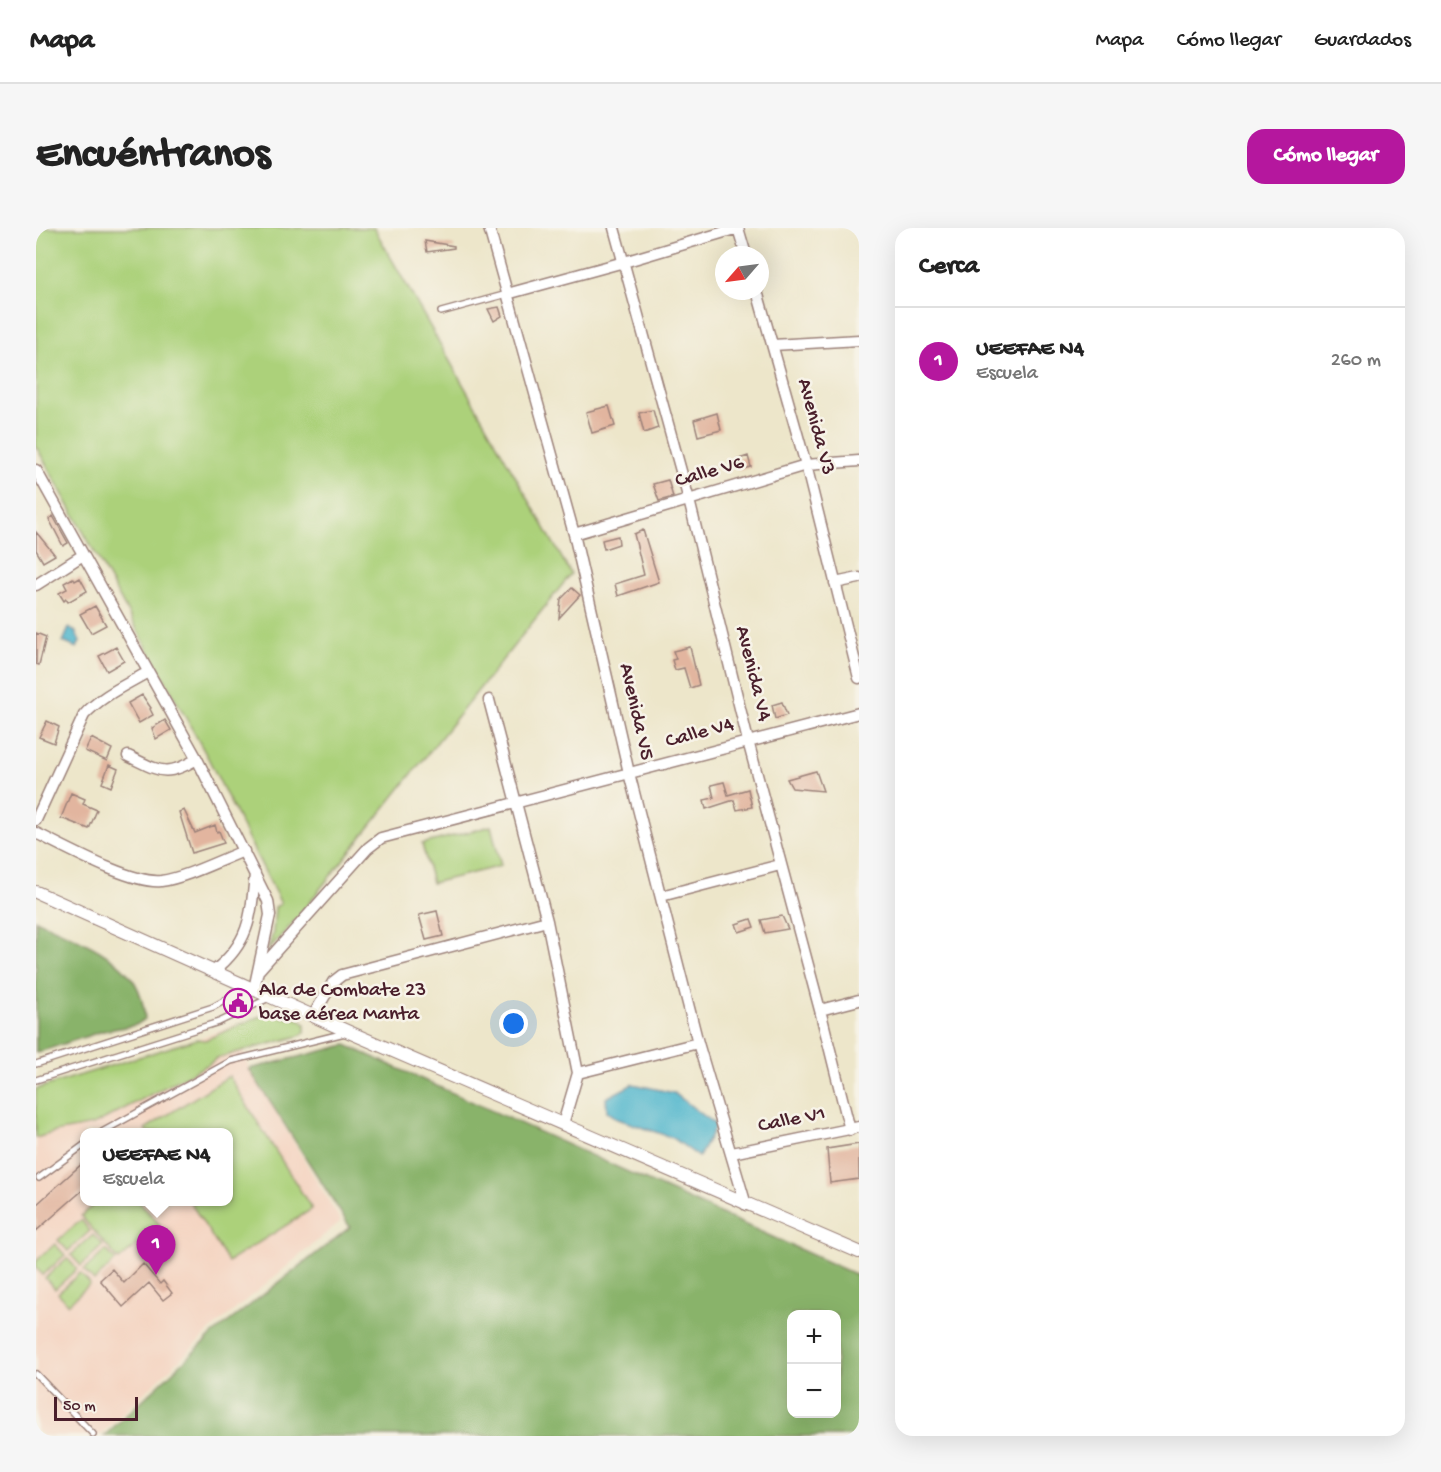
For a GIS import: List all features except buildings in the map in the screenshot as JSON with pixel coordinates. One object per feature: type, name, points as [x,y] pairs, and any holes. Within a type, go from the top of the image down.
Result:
[{"type":"street","name":"Avenida V5","points":[[489,228],[574,534],[629,773],[698,1042],[746,1205]]},
{"type":"street","name":"Avenida V4","points":[[614,228],[689,500],[780,865],[855,1128]]},
{"type":"street","points":[[507,294],[738,228],[743,246]]},
{"type":"street","name":"Avenida V3","points":[[760,300],[806,465],[859,678]]},
{"type":"street","points":[[772,345],[859,340]]},
{"type":"street","name":"Calle V6","points":[[574,534],[806,465],[859,461]]},
{"type":"street","points":[[36,470],[198,759],[268,901],[270,915],[259,970],[251,988]]},
{"type":"street","points":[[36,585],[83,555]]},
{"type":"street","points":[[835,583],[859,578]]},
{"type":"street","points":[[36,820],[84,715],[103,698],[148,672]]},
{"type":"street","points":[[489,700],[547,921],[578,1073],[563,1124]]},
{"type":"street","name":"Calle V4","points":[[259,970],[368,848],[381,838],[859,714]]},
{"type":"street","points":[[128,756],[163,771],[181,769],[198,759]]},
{"type":"street","points":[[36,833],[118,871],[149,881],[171,879],[244,851]]},
{"type":"street","points":[[661,896],[780,865]]},
{"type":"street","points":[[214,972],[240,944],[248,920],[255,874]]},
{"type":"street","points":[[36,892],[349,1032],[859,1252]]},
{"type":"street","points":[[313,1016],[333,982],[342,975],[547,921]]},
{"type":"street","points":[[820,1010],[859,1000]]},
{"type":"street","points":[[578,1073],[698,1042]]},
{"type":"street","name":"Calle V1","points":[[732,1153],[855,1128]]},
{"type":"lane","points":[[441,312],[507,294]]},
{"type":"lane","points":[[36,1064],[213,1007],[251,988]]},
{"type":"lane","points":[[36,1080],[219,1022],[272,997]]},
{"type":"lane","points":[[109,1128],[231,1061],[349,1032]]},
{"type":"lane","points":[[37,1178],[80,1148]]},
{"type":"lane","points":[[36,1374],[93,1434]]},
{"type":"shaded area","points":[[235,1025],[249,1069],[341,1221],[212,1329],[99,1436],[43,1436],[36,1430],[36,1099]]},
{"type":"green space","points":[[36,228],[374,228],[571,574],[293,923],[268,950],[273,933],[275,907],[281,904],[208,758],[36,446]]},
{"type":"green space","points":[[491,826],[501,866],[432,883],[422,844]]},
{"type":"green space","points":[[36,920],[76,938],[116,962],[135,983],[142,1000],[145,1019],[136,1025],[103,1031],[36,1053]]},
{"type":"green space","points":[[263,1015],[299,1019],[305,1024],[305,1032],[299,1036],[217,1058],[93,1125],[36,1138],[36,1089],[197,1039],[205,1040]]},
{"type":"green space","points":[[346,1045],[859,1276],[859,1436],[104,1436],[213,1334],[350,1227],[249,1069]]},
{"type":"green space","points":[[229,1076],[312,1209],[228,1262],[193,1206],[233,1206],[233,1128],[147,1128]]},
{"type":"green space","points":[[92,1206],[143,1206],[160,1225],[119,1260],[81,1216]]},
{"type":"green space","points":[[81,1220],[90,1231],[68,1251],[58,1240]]},
{"type":"green space","points":[[93,1235],[103,1245],[81,1266],[71,1255]]},
{"type":"green space","points":[[55,1244],[65,1255],[43,1275],[36,1268],[36,1261]]},
{"type":"green space","points":[[106,1250],[116,1260],[94,1281],[84,1270]]},
{"type":"green space","points":[[67,1258],[77,1269],[55,1289],[45,1278]]},
{"type":"green space","points":[[80,1273],[90,1284],[68,1304],[58,1293]]},
{"type":"water","points":[[69,628],[75,631],[80,641],[77,648],[63,642]]},
{"type":"water","points":[[633,1084],[674,1093],[716,1125],[699,1157],[673,1138],[618,1119],[607,1111],[606,1098]]},
{"type":"place","name":"Ala de Combate 23 base aérea Manta","points":[[238,1003]]},
{"type":"place","name":"UEEFAE N4","points":[[156,1275]]}]
